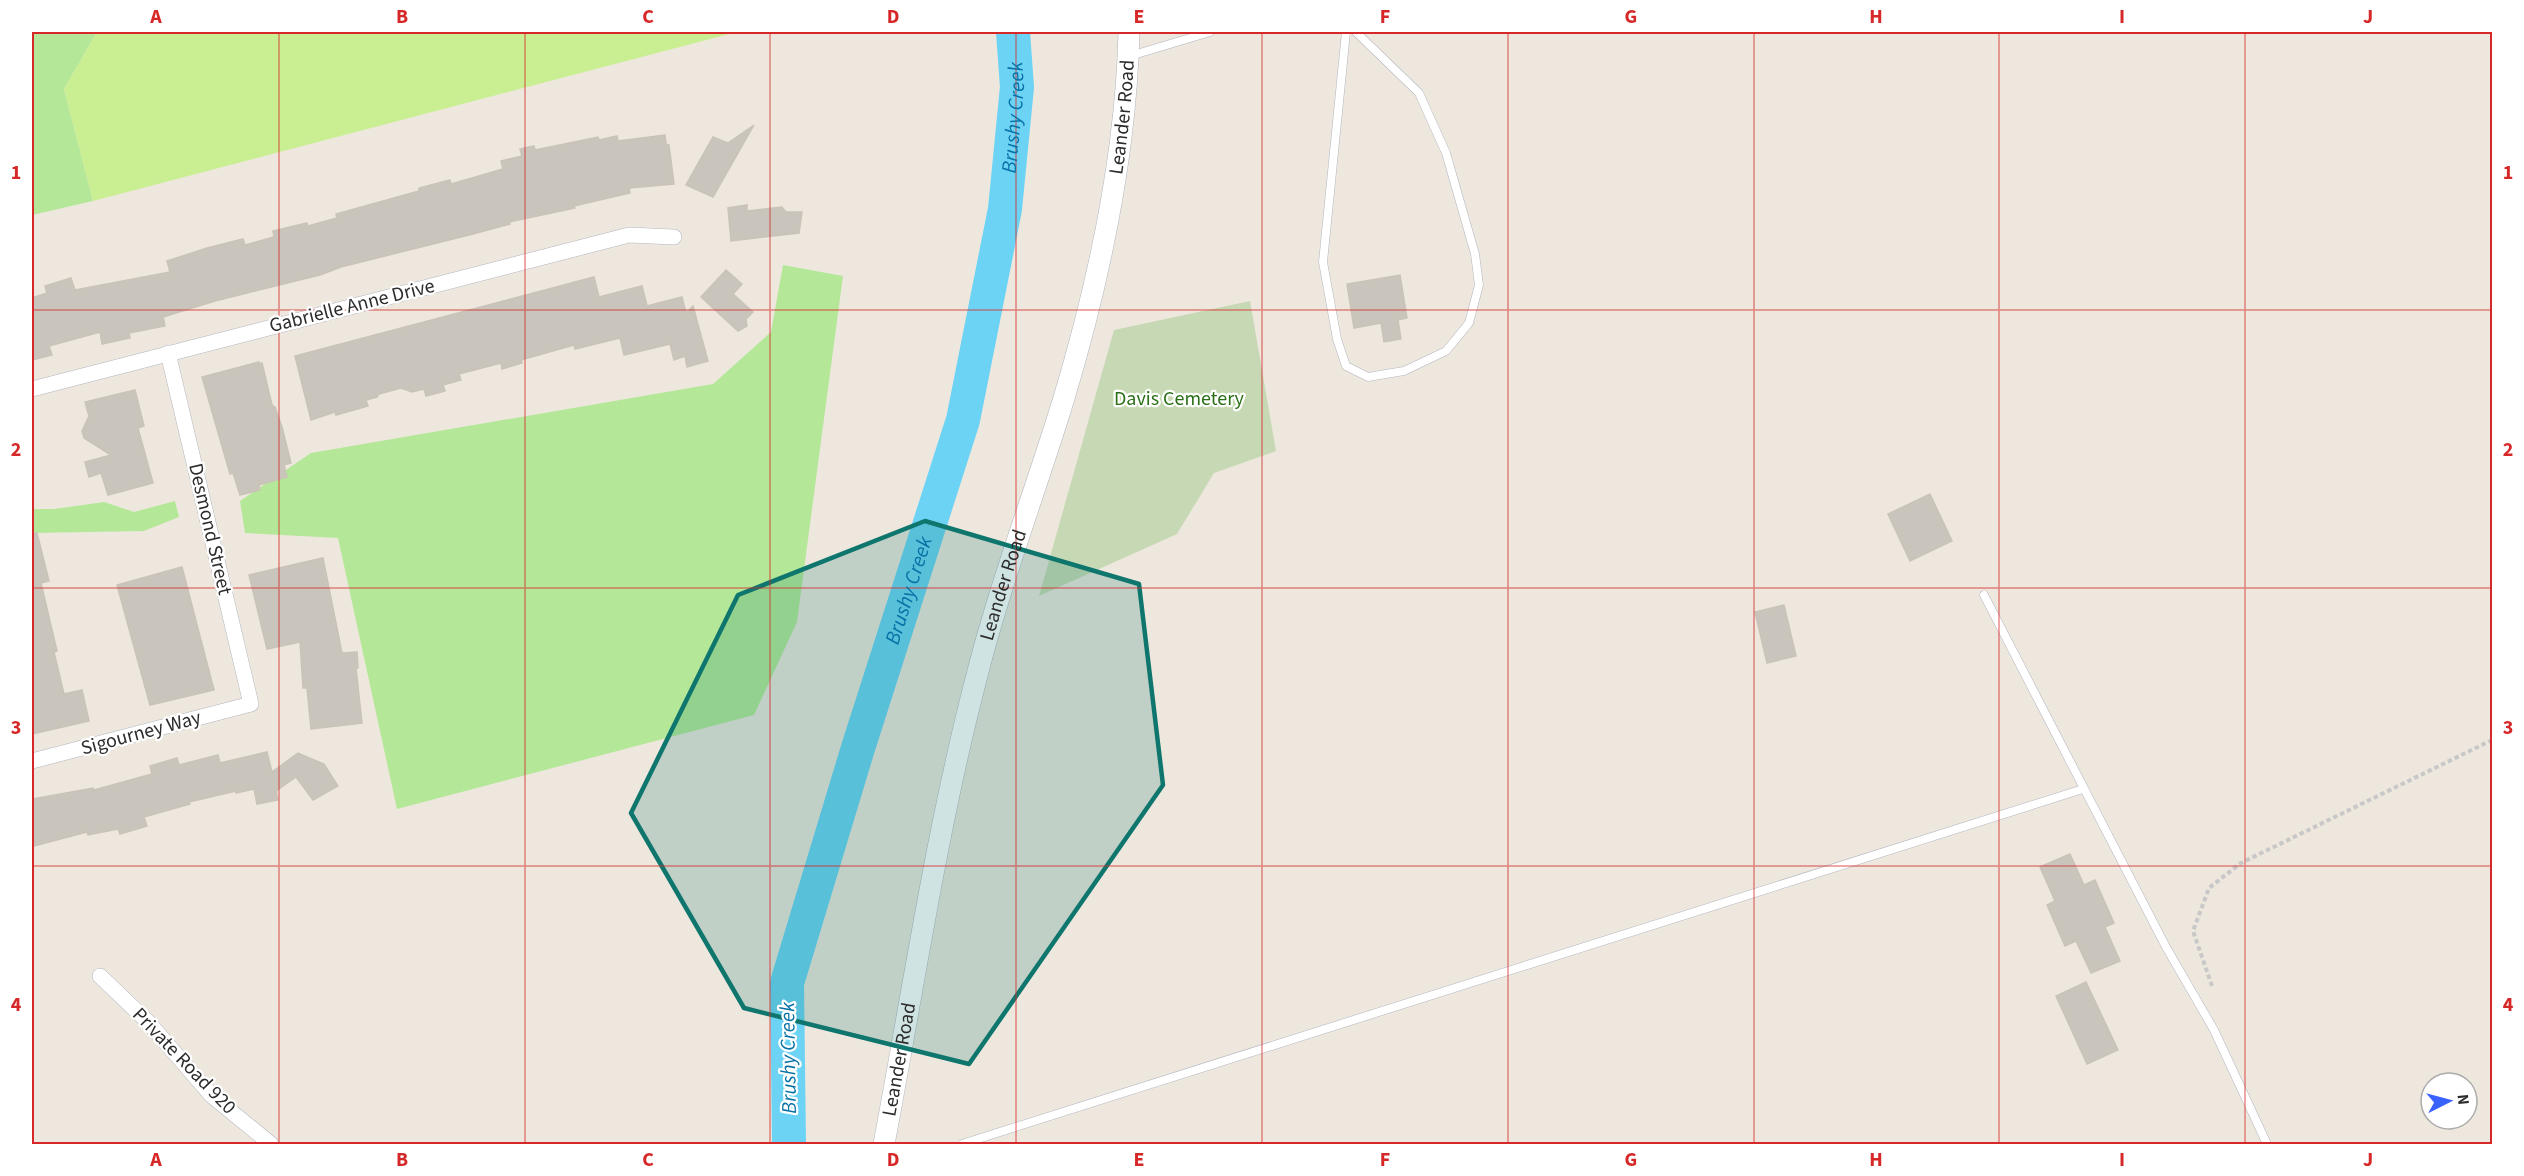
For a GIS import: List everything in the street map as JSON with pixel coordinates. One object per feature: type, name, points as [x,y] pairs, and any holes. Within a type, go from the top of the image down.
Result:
[{"type":"main road","name":"Leander Road","points":[[884,1144],[948,803],[975,682],[1009,564],[1064,399],[1089,308],[1110,212],[1124,124],[1129,32]]},
{"type":"street","name":"Gabrielle Anne Drive","points":[[32,388],[628,235],[674,237]]},
{"type":"street","name":"Desmond Street","points":[[168,353],[251,704]]},
{"type":"street","name":"Sigourney Way","points":[[32,761],[251,704]]},
{"type":"street","name":"Private Road 920","points":[[100,976],[149,1023],[212,1096],[271,1144]]},
{"type":"lane","points":[[1129,57],[1210,32]]},
{"type":"lane","points":[[1346,32],[1323,262],[1336,339],[1346,366],[1368,377],[1404,371],[1446,351],[1469,323],[1479,285],[1475,254],[1446,153],[1419,93],[1356,32]]},
{"type":"lane","points":[[1984,595],[2166,947],[2214,1030],[2267,1144]]},
{"type":"lane","points":[[962,1144],[2083,789]]},
{"type":"path","points":[[2212,986],[2193,931],[2209,888],[2241,863],[2493,740]]},
{"type":"highlighted area","points":[[925,521],[1139,584],[1163,785],[969,1064],[744,1008],[631,813],[738,595]]},
{"type":"green space","points":[[32,32],[97,32],[64,89],[93,201],[32,215]]},
{"type":"green space","points":[[97,32],[737,32],[93,201],[64,89]]},
{"type":"green space","points":[[783,265],[843,276],[797,622],[754,715],[397,809],[338,538],[245,533],[240,501],[311,453],[713,384],[771,332]]},
{"type":"green space","name":"Davis Cemetery","points":[[1250,301],[1276,451],[1214,473],[1177,534],[1039,596],[1114,330]]},
{"type":"green space","points":[[175,501],[179,517],[144,531],[32,533],[32,509],[54,509],[104,502],[134,512]]},
{"type":"building","points":[[754,125],[713,197],[686,185],[713,137],[728,143]]},
{"type":"building","points":[[665,135],[666,144],[669,145],[674,184],[629,188],[630,193],[509,222],[510,224],[473,234],[215,301],[163,317],[165,326],[129,333],[130,338],[102,344],[100,332],[49,346],[52,355],[32,360],[32,298],[47,293],[45,286],[71,278],[75,290],[170,272],[167,261],[207,248],[243,239],[245,245],[274,237],[273,231],[307,223],[308,226],[337,218],[336,214],[419,191],[419,188],[450,180],[451,184],[503,169],[501,161],[522,156],[520,149],[534,146],[535,150],[598,137],[599,140],[617,136],[618,141]]},
{"type":"building","points":[[747,205],[747,211],[782,207],[786,212],[802,212],[799,233],[731,241],[728,208]]},
{"type":"building","points":[[726,270],[742,284],[733,294],[753,312],[746,319],[747,326],[738,331],[701,297]]},
{"type":"building","points":[[1400,275],[1407,318],[1398,320],[1401,339],[1384,342],[1381,323],[1354,328],[1347,284]]},
{"type":"building","points":[[594,277],[599,297],[642,286],[647,306],[682,297],[686,313],[693,306],[708,361],[687,367],[685,356],[674,360],[670,344],[624,355],[620,338],[575,349],[574,345],[521,360],[522,363],[502,369],[501,363],[459,374],[461,380],[443,385],[445,391],[426,396],[424,389],[412,392],[401,388],[366,400],[368,406],[336,415],[335,412],[311,420],[295,356]]},
{"type":"building","points":[[259,362],[259,364],[262,363],[272,405],[275,407],[282,427],[291,463],[284,465],[287,477],[259,485],[260,490],[240,495],[233,473],[230,474],[202,377]]},
{"type":"building","points":[[135,390],[144,426],[138,428],[153,483],[108,495],[101,473],[89,477],[85,462],[111,455],[84,438],[82,431],[89,416],[85,402]]},
{"type":"building","points":[[1930,494],[1952,541],[1910,561],[1888,514]]},
{"type":"building","points":[[37,533],[49,581],[41,583],[57,651],[54,652],[64,694],[82,690],[89,721],[32,734],[32,534]]},
{"type":"building","points":[[323,558],[342,653],[357,652],[358,668],[356,668],[362,723],[311,729],[307,688],[303,688],[300,642],[267,649],[249,575]]},
{"type":"building","points":[[182,567],[214,690],[150,705],[117,585]]},
{"type":"building","points":[[1784,605],[1796,656],[1767,663],[1755,612]]},
{"type":"building","points":[[267,752],[272,772],[298,753],[324,764],[338,786],[313,800],[296,777],[276,791],[278,800],[257,804],[254,789],[236,793],[236,791],[189,802],[190,804],[144,817],[147,826],[120,834],[118,829],[88,835],[87,832],[34,846],[32,799],[93,788],[94,790],[152,774],[150,766],[177,758],[179,765],[218,755],[220,763]]},
{"type":"building","points":[[2070,854],[2084,885],[2095,880],[2114,923],[2105,927],[2120,961],[2091,973],[2076,941],[2065,946],[2047,905],[2055,901],[2040,867]]},
{"type":"building","points":[[2086,982],[2118,1050],[2087,1064],[2056,996]]},
{"type":"waterway","name":"Brushy Creek","points":[[789,1144],[787,983],[858,748],[963,420],[1005,209],[1017,87],[1013,32]]}]
